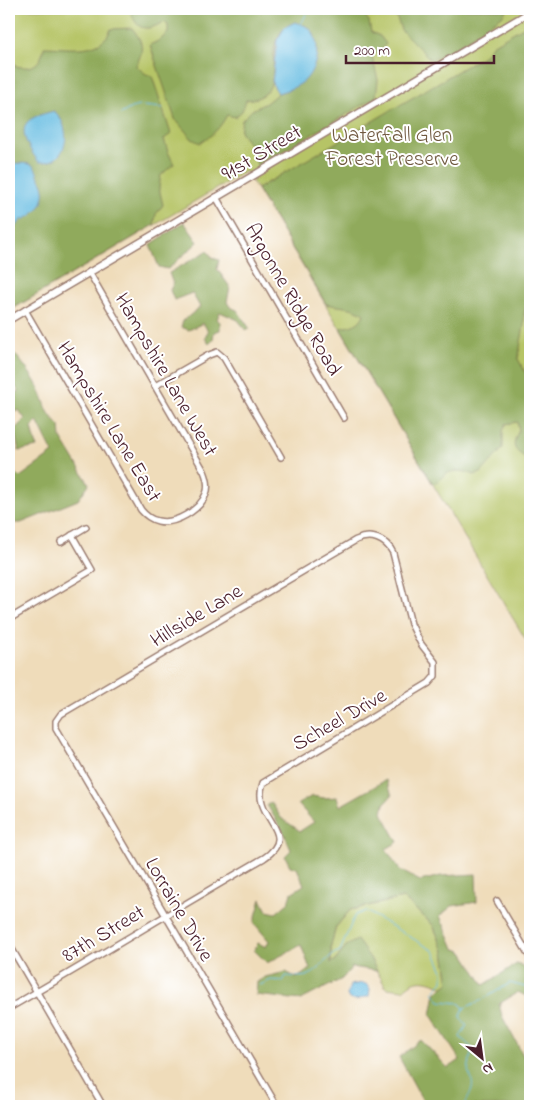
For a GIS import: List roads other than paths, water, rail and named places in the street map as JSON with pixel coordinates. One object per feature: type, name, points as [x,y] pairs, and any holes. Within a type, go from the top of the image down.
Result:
[{"type":"main road","name":"91st Street","points":[[9,320],[530,12]]},
{"type":"street","name":"Argonne Ridge Road","points":[[216,197],[344,418]]},
{"type":"street","name":"Hampshire Lane West","points":[[89,272],[204,471],[207,479],[207,493],[198,506],[184,515]]},
{"type":"street","name":"Hampshire Lane East","points":[[25,310],[141,510],[157,521],[172,521],[184,515]]},
{"type":"street","points":[[155,386],[209,354],[217,352],[224,358],[282,457]]},
{"type":"street","points":[[61,542],[86,527]]},
{"type":"street","points":[[9,619],[92,570],[72,535]]},
{"type":"street","name":"Scheel Drive","points":[[277,832],[261,804],[260,791],[263,783],[420,690],[435,676],[436,665],[434,660],[421,644],[411,624],[391,550],[385,542],[376,537],[362,538]]},
{"type":"street","name":"Hillside Lane","points":[[56,728],[56,721],[61,714],[362,538]]},
{"type":"street","name":"Lorraine Drive","points":[[56,728],[277,1106]]},
{"type":"street","name":"87th Street","points":[[9,1008],[273,852],[278,844],[277,832]]},
{"type":"street","points":[[497,901],[530,958]]},
{"type":"street","points":[[9,944],[103,1106]]},
{"type":"water","points":[[295,22],[306,26],[313,32],[317,46],[315,64],[303,82],[278,93],[272,83],[277,40],[285,27]]},
{"type":"water","points":[[54,111],[64,126],[65,144],[57,158],[39,162],[26,140],[24,129],[26,123],[31,119]]},
{"type":"water","points":[[9,163],[34,166],[43,185],[44,198],[33,214],[21,220],[13,228],[9,237]]},
{"type":"water","points":[[363,983],[368,985],[370,989],[369,996],[356,1000],[349,999],[347,995],[350,985]]},
{"type":"waterway","points":[[301,24],[309,9]]},
{"type":"waterway","points":[[121,114],[139,106]]},
{"type":"waterway","points":[[143,106],[163,108]]},
{"type":"waterway","points":[[260,985],[271,980],[283,981],[286,976],[304,976],[313,973],[331,956],[340,951],[355,915],[366,911],[434,951],[443,971],[443,981],[433,992],[440,1001],[459,1003],[464,1008]]},
{"type":"waterway","points":[[465,1106],[472,1085],[468,1071],[472,1048],[460,1037],[467,1025],[460,1017],[464,1008],[482,1000],[510,983],[530,987]]},
{"type":"park label","name":"Waterfall Glen Forest Preserve","points":[[392,146]]}]
